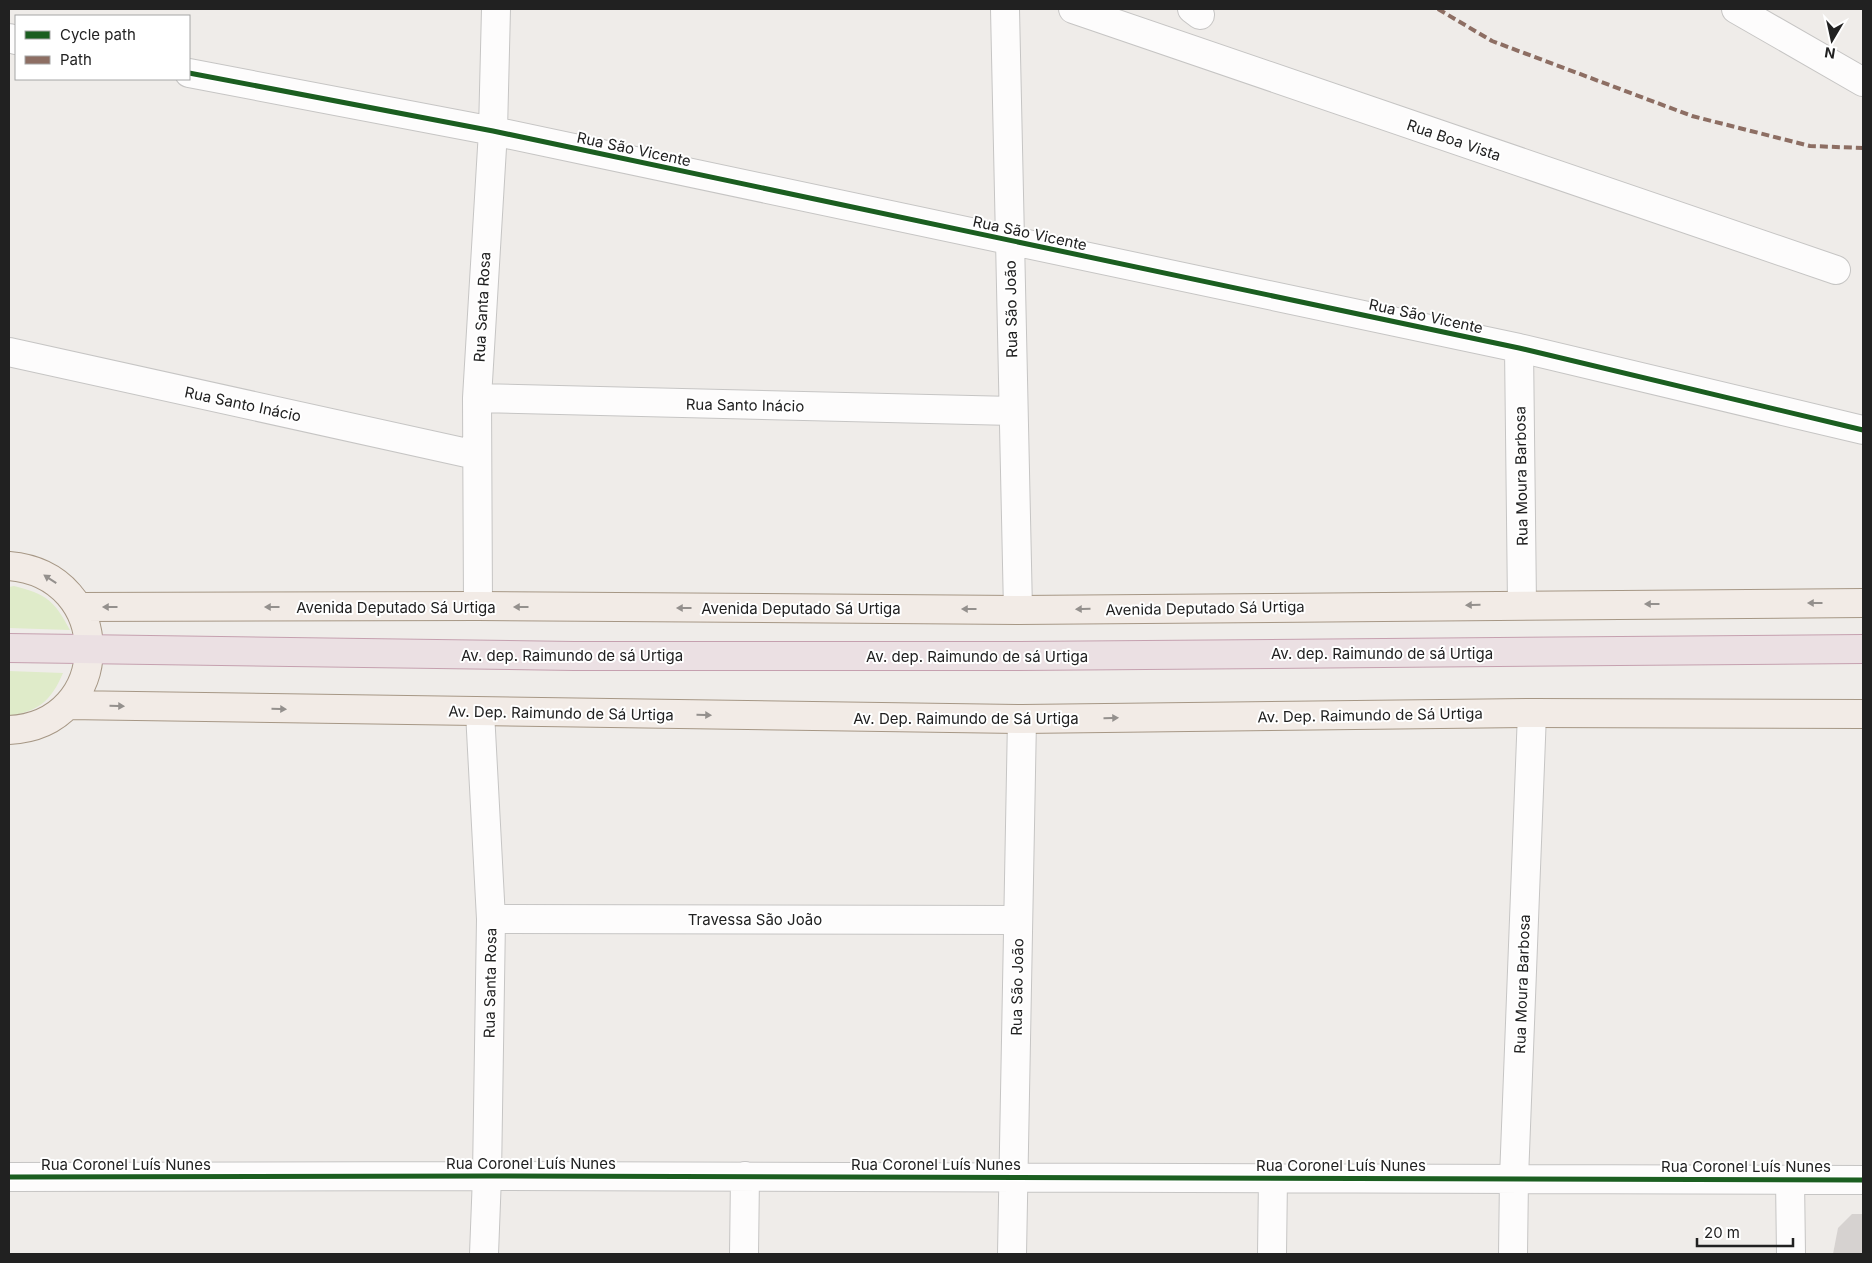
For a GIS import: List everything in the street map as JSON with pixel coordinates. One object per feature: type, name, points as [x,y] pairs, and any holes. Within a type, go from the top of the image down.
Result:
[{"type":"highway","name":"Av. dep. Raimundo de sá Urtiga","points":[[9,648],[574,656],[1029,656],[1863,648]]},
{"type":"main road","points":[[9,566],[26,568],[47,576],[65,589],[79,607],[87,627],[90,648],[88,667],[80,687],[68,705],[54,716],[37,725],[9,730]]},
{"type":"main road","points":[[1522,604],[1863,602]]},
{"type":"main road","name":"Avenida Deputado Sá Urtiga","points":[[79,607],[478,606],[1018,610],[1522,604]]},
{"type":"main road","name":"Av. Dep. Raimundo de Sá Urtiga","points":[[68,705],[1022,719],[1532,713],[1863,714]]},
{"type":"street","name":"Rua Santa Rosa","points":[[478,606],[477,398],[493,131],[496,9]]},
{"type":"street","name":"Rua São João","points":[[1005,9],[1018,610]]},
{"type":"street","name":"Rua Boa Vista","points":[[1073,9],[1836,270]]},
{"type":"street","points":[[1736,9],[1863,82]]},
{"type":"street","name":"Rua São Vicente","points":[[190,73],[493,131],[1519,348],[1863,430]]},
{"type":"street","name":"Rua Moura Barbosa","points":[[1519,348],[1522,604]]},
{"type":"street","name":"Rua Santo Inácio","points":[[9,352],[476,455]]},
{"type":"street","name":"Rua Santo Inácio","points":[[477,398],[1014,411]]},
{"type":"street","name":"Rua Santa Rosa","points":[[480,712],[491,919],[484,1254]]},
{"type":"street","name":"Rua Moura Barbosa","points":[[1513,1254],[1514,1178],[1532,713]]},
{"type":"street","name":"Rua São João","points":[[1012,1254],[1022,719]]},
{"type":"street","name":"Travessa São João","points":[[491,919],[1018,920]]},
{"type":"street","points":[[744,1254],[745,1176]]},
{"type":"street","name":"Rua Coronel Luís Nunes","points":[[9,1177],[745,1176],[1863,1180]]},
{"type":"street","points":[[1272,1254],[1273,1178]]},
{"type":"street","points":[[1790,1179],[1791,1254]]},
{"type":"green space","points":[[14,586],[34,592],[48,600],[54,605],[70,630],[9,628],[9,587]]},
{"type":"green space","points":[[9,671],[63,673],[54,691],[43,703],[36,708],[9,716]]},
{"type":"building","points":[[1852,1214],[1863,1214],[1863,1254],[1833,1254],[1838,1228]]},
{"type":"marked path","points":[[1438,9],[1492,41],[1692,116],[1810,146],[1863,148]]},
{"type":"cycle path","points":[[190,73],[493,131],[1519,348],[1863,430]]},
{"type":"cycle path","points":[[9,1177],[487,1176],[1863,1180]]}]
